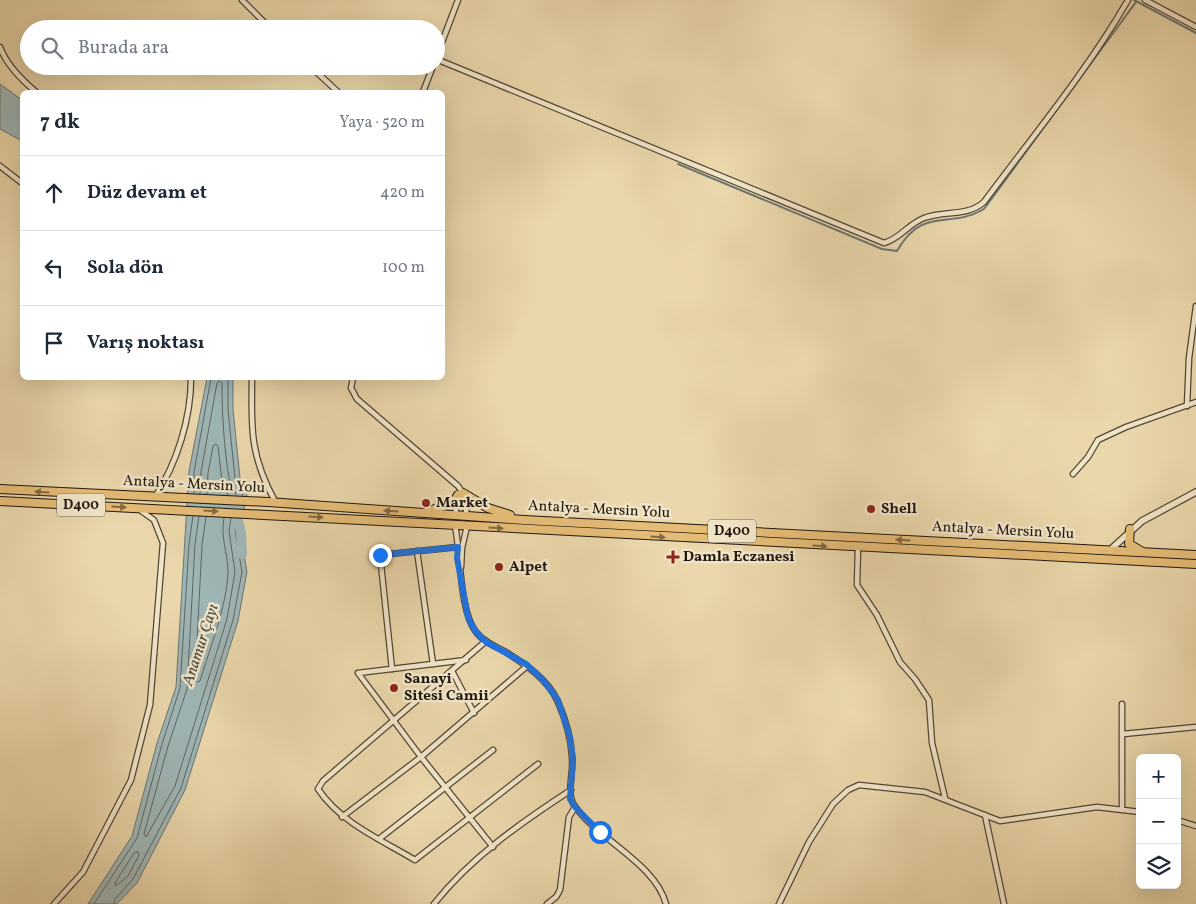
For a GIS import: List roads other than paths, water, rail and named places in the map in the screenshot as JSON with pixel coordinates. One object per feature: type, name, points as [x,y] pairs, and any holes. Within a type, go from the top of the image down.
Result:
[{"type":"highway","name":"Antalya - Mersin Yolu","points":[[0,489],[272,502],[524,520],[1196,555]]},
{"type":"highway","points":[[424,513],[453,503],[460,491],[488,508],[524,520]]},
{"type":"highway","name":"Antalya - Mersin Yolu","points":[[0,501],[267,514],[858,548],[1196,564]]},
{"type":"highway","points":[[455,515],[455,526]]},
{"type":"highway","points":[[467,516],[467,526]]},
{"type":"highway","points":[[1130,529],[1129,544],[1145,553]]},
{"type":"highway","points":[[1108,551],[1108,560]]},
{"type":"street","points":[[242,0],[263,20]]},
{"type":"street","points":[[445,34],[458,0]]},
{"type":"street","points":[[445,62],[884,243],[894,240],[910,224],[925,217],[945,213],[966,212],[984,202],[1065,93],[1115,22],[1128,0]]},
{"type":"street","points":[[1145,0],[1196,26]]},
{"type":"street","points":[[0,47],[3,54],[34,90]]},
{"type":"street","points":[[320,75],[336,90]]},
{"type":"street","points":[[424,90],[430,75]]},
{"type":"street","points":[[0,166],[20,181]]},
{"type":"street","points":[[1187,406],[1189,358],[1196,306]]},
{"type":"street","points":[[157,498],[170,472],[184,425],[191,392],[191,380]]},
{"type":"street","points":[[252,380],[252,426],[257,465],[272,502]]},
{"type":"street","points":[[352,380],[350,388],[357,399],[460,491],[467,516]]},
{"type":"street","points":[[1073,474],[1088,457],[1098,440],[1126,427],[1196,402]]},
{"type":"street","points":[[455,515],[460,491]]},
{"type":"street","points":[[1108,551],[1130,529],[1174,502],[1196,492]]},
{"type":"street","points":[[54,904],[83,872],[132,780],[150,705],[163,543],[154,520],[137,508]]},
{"type":"street","points":[[455,526],[458,547],[457,558],[461,571],[468,618],[476,632],[486,642],[527,666],[543,680],[558,700],[566,722],[573,759],[570,799],[575,807],[650,876],[659,887],[666,904]]},
{"type":"street","points":[[461,571],[462,548],[467,526]]},
{"type":"street","points":[[392,668],[380,555],[458,547]]},
{"type":"street","points":[[858,548],[858,585],[878,615],[900,662],[915,678],[929,700],[932,743],[945,798]]},
{"type":"street","points":[[417,551],[433,664]]},
{"type":"street","points":[[486,642],[323,781],[318,789],[329,806],[342,817],[415,860],[538,764]]},
{"type":"street","points":[[466,660],[358,673],[421,757],[493,847]]},
{"type":"street","points":[[342,817],[421,757],[527,666]]},
{"type":"street","points":[[452,671],[474,713]]},
{"type":"street","points":[[1122,704],[1122,809]]},
{"type":"street","points":[[1123,734],[1196,727]]},
{"type":"street","points":[[379,839],[493,750]]},
{"type":"street","points":[[779,904],[809,842],[833,804],[848,790],[859,786],[925,792],[945,798],[1000,821],[1096,807],[1136,811]]},
{"type":"street","points":[[434,904],[454,878],[538,812],[571,790]]},
{"type":"street","points":[[547,904],[556,897],[560,890],[569,817],[575,807]]},
{"type":"street","points":[[985,815],[1004,904]]},
{"type":"street","points":[[1181,821],[1196,826]]},
{"type":"water","points":[[0,84],[20,99],[20,140],[0,129]]},
{"type":"water","points":[[207,380],[233,380],[233,409],[240,478],[248,489],[240,530],[247,572],[238,621],[185,790],[137,883],[117,904],[88,904],[132,836],[157,743],[176,687],[189,471]]},
{"type":"waterway","points":[[1134,0],[1196,33]]},
{"type":"waterway","points":[[678,164],[882,249],[897,251],[907,237],[917,228],[927,223],[959,218],[984,209],[1136,2]]},
{"type":"waterway","name":"Anamur Çayı","points":[[237,516],[241,533],[242,554]]},
{"type":"place","name":"Market","points":[[426,503]]},
{"type":"place","name":"Shell","points":[[871,509]]},
{"type":"place","name":"Damla Eczanesi","points":[[673,557]]},
{"type":"place","name":"Alpet","points":[[499,567]]},
{"type":"place","name":"Sanayi Sitesi Camii","points":[[394,688]]}]
